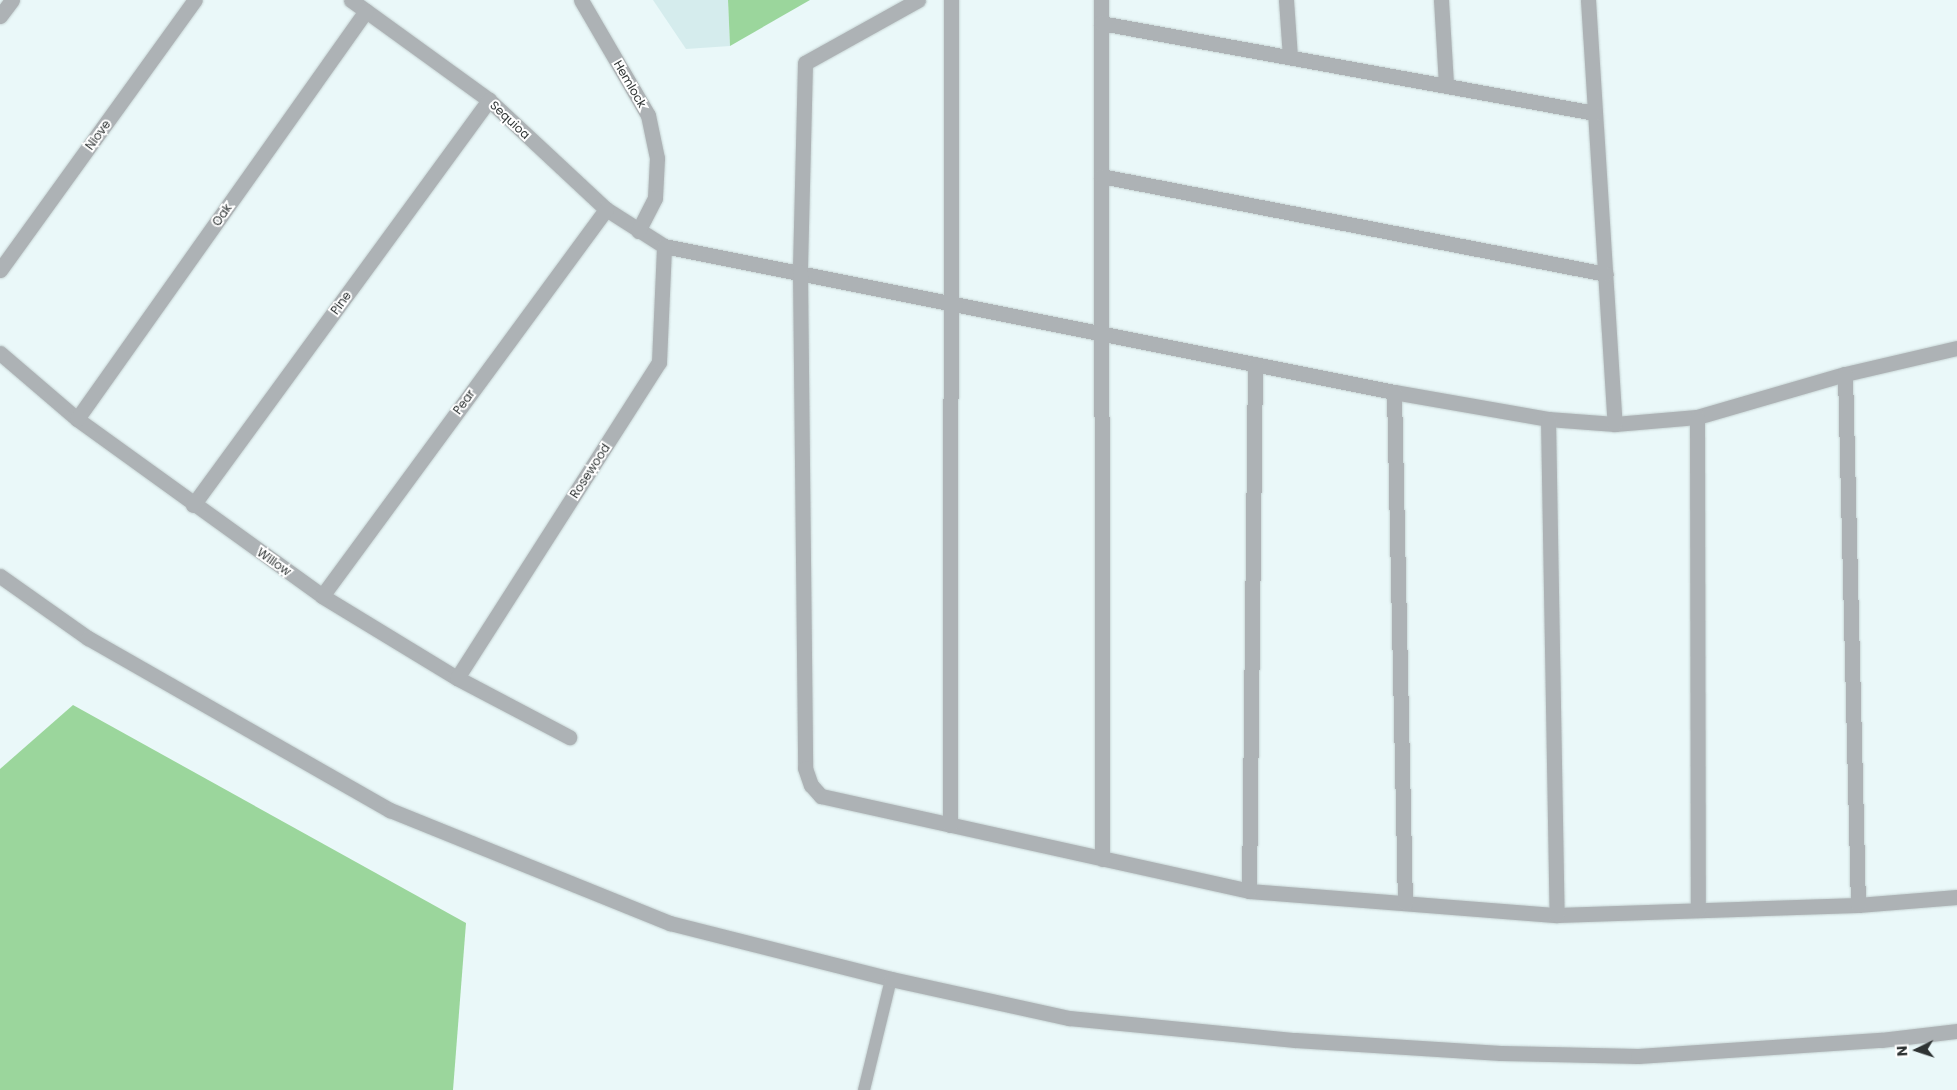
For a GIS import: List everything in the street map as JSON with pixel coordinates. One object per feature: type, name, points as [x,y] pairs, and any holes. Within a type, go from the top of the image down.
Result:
[{"type":"street","points":[[0,16],[12,0]]},
{"type":"street","name":"Niove","points":[[0,270],[196,0]]},
{"type":"street","name":"Sequioa","points":[[351,0],[489,100],[606,209],[664,246],[1102,332],[1394,392],[1548,419],[1615,424],[1697,417],[1845,374],[1957,348]]},
{"type":"street","name":"Hemlock","points":[[581,0],[648,115],[657,158],[655,198],[638,231]]},
{"type":"street","points":[[918,0],[805,63],[800,272],[805,768],[811,785],[821,796],[1249,891],[1556,915],[1858,905],[1957,897]]},
{"type":"street","points":[[950,825],[951,0]]},
{"type":"street","points":[[1101,0],[1102,859]]},
{"type":"street","points":[[1286,0],[1290,57]]},
{"type":"street","points":[[1441,0],[1446,86]]},
{"type":"street","points":[[1588,0],[1615,424]]},
{"type":"street","name":"Oak","points":[[77,419],[366,11]]},
{"type":"street","points":[[1101,23],[1595,112]]},
{"type":"street","name":"Pine","points":[[194,505],[489,100]]},
{"type":"street","points":[[1102,176],[1606,274]]},
{"type":"street","name":"Pear","points":[[322,596],[606,209]]},
{"type":"street","name":"Rosewood","points":[[457,678],[659,362],[664,246]]},
{"type":"street","name":"Willow","points":[[0,353],[77,419],[322,596],[457,678],[569,738]]},
{"type":"street","points":[[1249,891],[1255,364]]},
{"type":"street","points":[[1845,374],[1858,905]]},
{"type":"street","points":[[1394,392],[1405,903]]},
{"type":"street","points":[[1697,417],[1698,910]]},
{"type":"street","points":[[1548,419],[1556,915]]},
{"type":"street","points":[[0,576],[88,638],[390,810],[670,923],[891,979],[1069,1018],[1295,1040],[1501,1053],[1638,1056],[1882,1040],[1957,1031]]},
{"type":"lane","points":[[864,1090],[891,979]]},
{"type":"shaded area","points":[[653,0],[728,0],[730,46],[686,49]]},
{"type":"green space","points":[[728,0],[810,0],[730,46]]},
{"type":"green space","points":[[73,705],[466,923],[453,1090],[0,1090],[0,769]]}]
